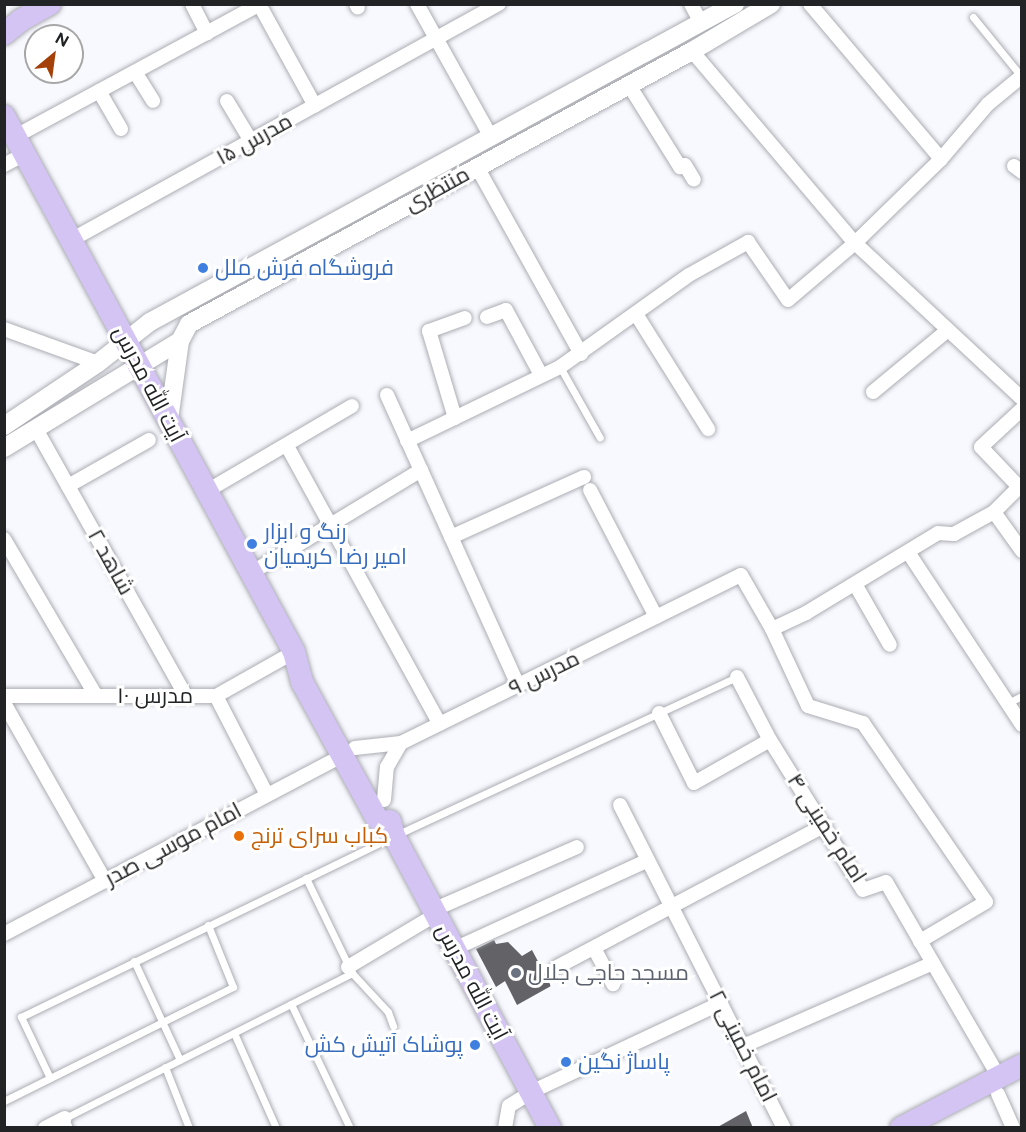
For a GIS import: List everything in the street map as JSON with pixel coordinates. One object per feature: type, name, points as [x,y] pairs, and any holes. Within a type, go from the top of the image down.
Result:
[{"type":"main road","points":[[4,34],[36,7]]},
{"type":"main road","name":"آیت الله مدرس","points":[[4,116],[294,652],[302,682],[384,800],[394,836],[550,1128]]},
{"type":"main road","name":"آیت الله مدرس","points":[[349,752],[376,817],[394,836]]},
{"type":"main road","points":[[934,1128],[998,1085],[1022,1065]]},
{"type":"main road","points":[[902,1128],[998,1085],[1022,1082]]},
{"type":"street","points":[[192,4],[207,33]]},
{"type":"street","points":[[417,4],[490,137]]},
{"type":"street","name":"مدرس ۱۵","points":[[71,240],[500,4]]},
{"type":"street","points":[[690,4],[701,23]]},
{"type":"street","name":"منتظری","points":[[4,426],[98,363],[150,322],[735,4]]},
{"type":"street","name":"منتظری","points":[[180,341],[189,324],[692,51],[771,4]]},
{"type":"street","points":[[810,4],[940,159]]},
{"type":"street","points":[[4,165],[20,145],[99,91],[259,5],[315,106]]},
{"type":"street","points":[[692,51],[855,243],[1022,399]]},
{"type":"street","points":[[135,72],[153,101]]},
{"type":"street","points":[[408,441],[560,367],[689,275],[748,242],[788,300],[855,243],[940,159],[988,104],[1021,76]]},
{"type":"street","points":[[629,85],[680,167],[685,165],[694,180]]},
{"type":"street","points":[[99,91],[122,129]]},
{"type":"street","points":[[227,101],[251,141]]},
{"type":"street","points":[[477,167],[581,354]]},
{"type":"street","points":[[234,277],[244,294]]},
{"type":"street","points":[[487,316],[506,310],[541,375]]},
{"type":"street","points":[[636,314],[708,429]]},
{"type":"street","points":[[455,418],[429,330],[465,318]]},
{"type":"street","points":[[4,329],[98,363]]},
{"type":"street","points":[[873,393],[948,330]]},
{"type":"street","points":[[4,448],[180,341]]},
{"type":"street","points":[[169,420],[180,341]]},
{"type":"street","points":[[387,395],[518,685]]},
{"type":"street","points":[[207,491],[352,406]]},
{"type":"street","points":[[920,941],[986,902],[863,723],[808,706],[772,629],[806,613],[938,533],[954,534],[994,512],[1019,487],[981,447],[1022,409]]},
{"type":"street","name":"شاهد ۲","points":[[36,429],[186,696]]},
{"type":"street","points":[[68,486],[149,440]]},
{"type":"street","points":[[287,446],[440,724]]},
{"type":"street","points":[[251,573],[421,470]]},
{"type":"street","points":[[451,537],[587,483],[656,617]]},
{"type":"street","points":[[994,512],[1021,548]]},
{"type":"street","points":[[4,539],[96,696]]},
{"type":"street","points":[[908,552],[1022,725]]},
{"type":"street","name":"مدرس ۹","points":[[349,752],[400,743],[741,575],[772,629]]},
{"type":"street","points":[[855,584],[890,645]]},
{"type":"street","name":"مدرس ۱۰","points":[[4,696],[216,696],[294,652]]},
{"type":"street","name":"امام خمینی ۴","points":[[737,677],[770,740],[825,825],[863,890],[886,882],[933,963],[998,1085],[1013,1128]]},
{"type":"street","points":[[216,696],[267,795]]},
{"type":"street","points":[[4,703],[105,881]]},
{"type":"street","points":[[659,713],[694,783],[770,740]]},
{"type":"street","points":[[384,800],[387,767],[400,743]]},
{"type":"street","name":"امام موسی صدر","points":[[4,934],[349,752]]},
{"type":"street","name":"امام خمینی ۲","points":[[620,805],[784,1128]]},
{"type":"street","points":[[557,967],[825,825]]},
{"type":"street","points":[[350,970],[434,912],[577,847]]},
{"type":"street","points":[[454,949],[648,860]]},
{"type":"street","points":[[594,948],[613,984]]},
{"type":"street","points":[[743,1046],[933,963]]},
{"type":"street","points":[[505,1128],[508,1106],[531,1092],[721,1004]]},
{"type":"street","points":[[45,1128],[67,1123]]},
{"type":"lane","points":[[973,17],[1021,76]]},
{"type":"lane","points":[[560,367],[600,438]]},
{"type":"lane","points":[[50,1078],[21,1017],[394,836],[737,677]]},
{"type":"lane","points":[[1008,704],[1022,696]]},
{"type":"lane","points":[[306,878],[350,970],[388,1012],[393,1026]]},
{"type":"lane","points":[[4,1101],[233,987],[208,925]]},
{"type":"lane","points":[[134,961],[180,1060]]},
{"type":"lane","points":[[67,1123],[165,1067],[291,1004],[350,970]]},
{"type":"lane","points":[[291,1004],[350,1128]]},
{"type":"lane","points":[[234,1033],[276,1128]]},
{"type":"lane","points":[[165,1067],[189,1128]]},
{"type":"building","name":"مسجد حاجی جلال","points":[[494,940],[496,944],[508,942],[522,956],[532,950],[551,986],[517,1005],[505,981],[496,987],[476,949]]},
{"type":"building","points":[[746,1111],[753,1128],[716,1128]]},
{"type":"place","name":"فروشگاه فرش ملل","points":[[203,268]]},
{"type":"place","name":"رنگ و ابزار امیر رضا کریمیان","points":[[252,544]]},
{"type":"place","name":"کباب سرای ترنج","points":[[239,836]]},
{"type":"place","name":"مسجد حاجی جلال","points":[[516,973]]},
{"type":"place","name":"پوشاک آتیش کش","points":[[475,1045]]},
{"type":"place","name":"پاساژ نگین","points":[[566,1062]]}]
